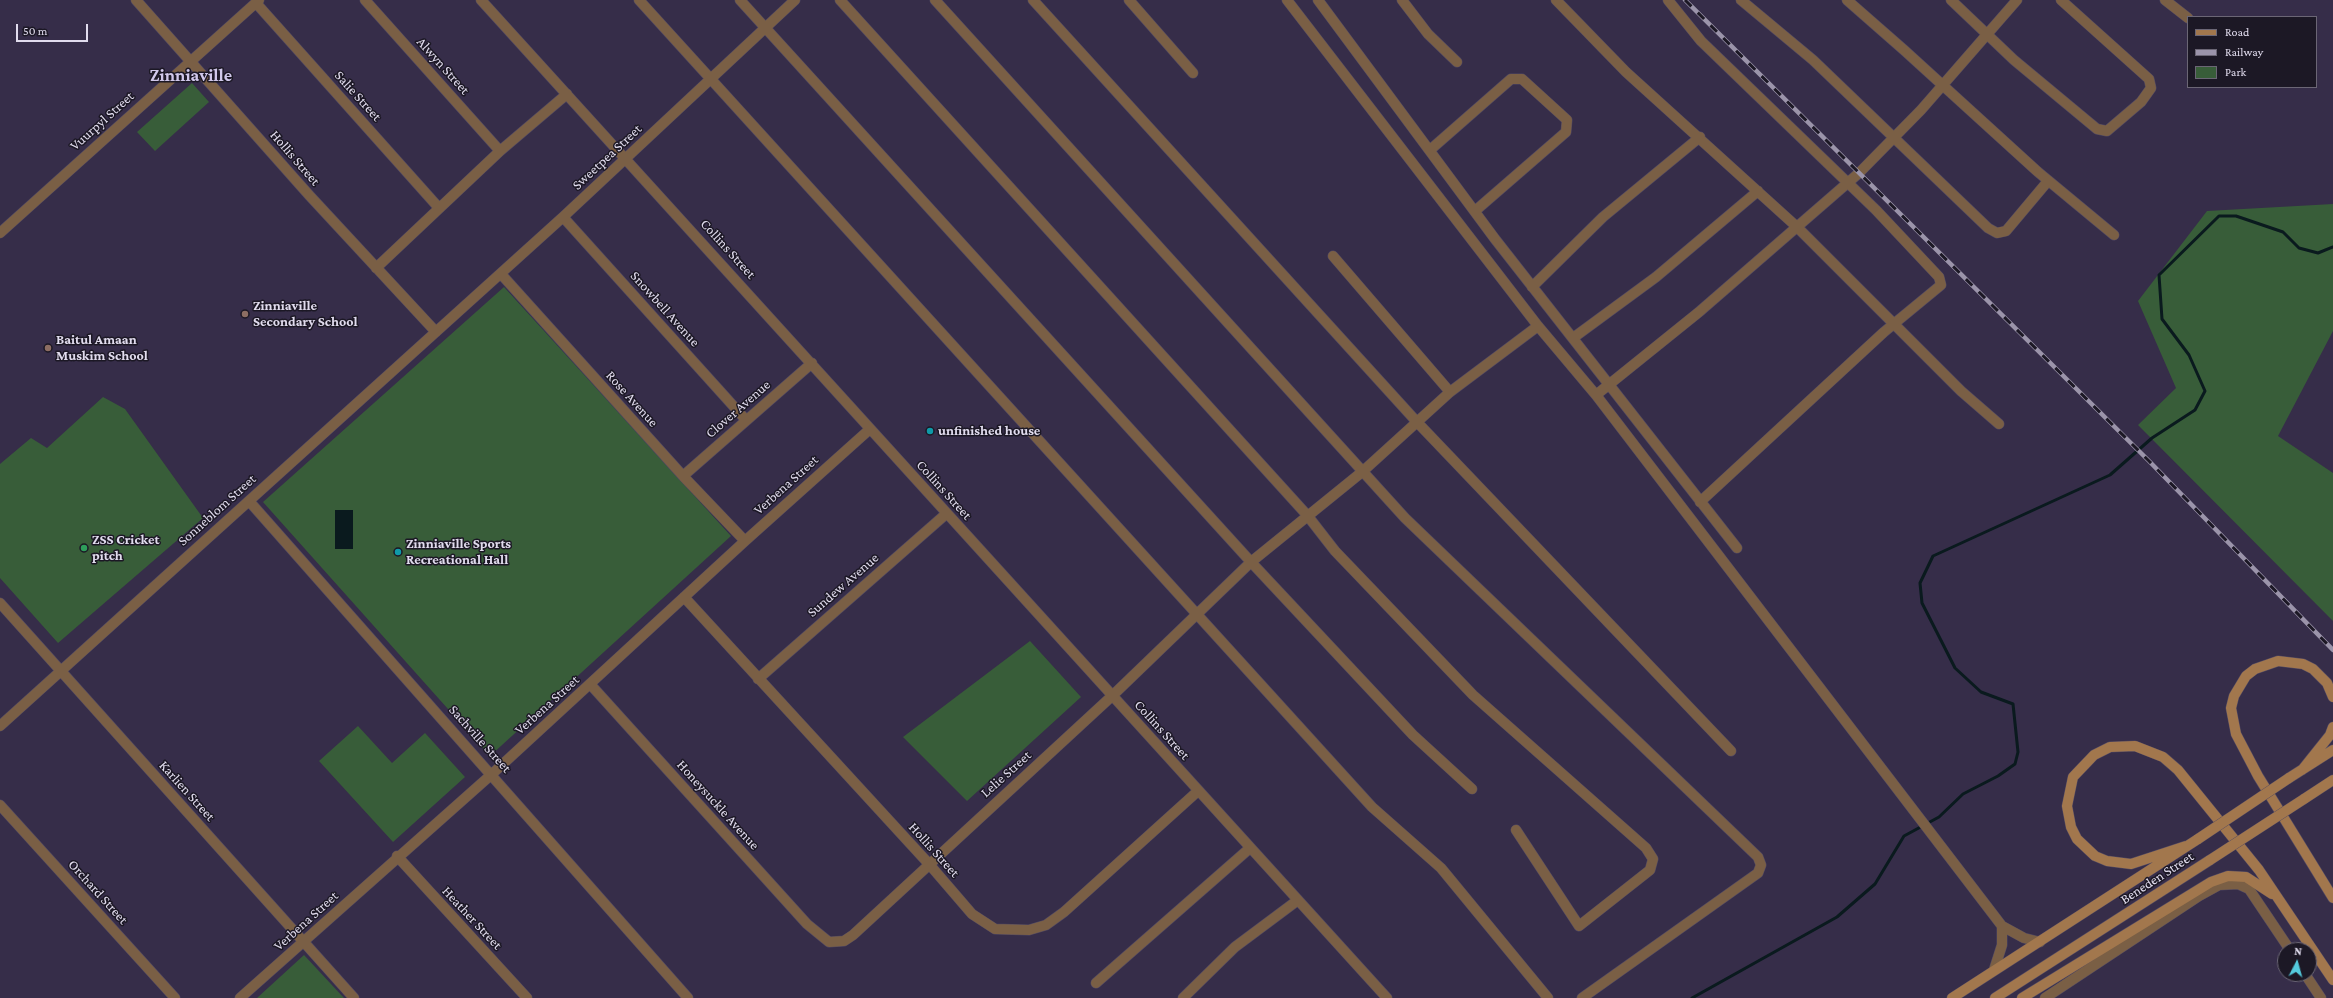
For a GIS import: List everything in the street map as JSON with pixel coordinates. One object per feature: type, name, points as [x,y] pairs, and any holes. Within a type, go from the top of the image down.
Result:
[{"type":"main road","points":[[2333,697],[2327,683],[2313,669],[2291,662],[2278,661],[2255,669],[2246,676],[2234,696],[2231,708],[2236,734],[2258,776],[2333,898]]},
{"type":"main road","points":[[2302,770],[2330,735],[2333,727]]},
{"type":"main road","points":[[2186,846],[2131,864],[2107,861],[2095,856],[2077,839],[2071,827],[2067,806],[2070,787],[2074,777],[2089,759],[2110,747],[2135,746],[2163,757],[2178,770],[2201,796],[2259,870],[2333,980]]},
{"type":"main road","name":"Beneden Street","points":[[1952,998],[2333,750]]},
{"type":"main road","name":"Beneden Street","points":[[1995,998],[2333,780]]},
{"type":"main road","points":[[2022,998],[2198,889],[2220,879],[2228,876],[2246,878],[2255,881],[2279,899]]},
{"type":"street","name":"Hollis Street","points":[[136,0],[309,195],[436,332]]},
{"type":"street","name":"Alwyn Street","points":[[365,0],[500,151]]},
{"type":"street","name":"Collins Street","points":[[481,0],[627,158],[946,514],[1387,998]]},
{"type":"street","points":[[639,0],[1372,807],[1441,868],[1548,998]]},
{"type":"street","points":[[740,0],[1250,562],[1413,735],[1472,789]]},
{"type":"street","name":"Sweetpea Street","points":[[436,332],[627,158],[795,0]]},
{"type":"street","points":[[840,0],[1307,515],[1335,551],[1473,695],[1646,848],[1653,860],[1650,870],[1579,926],[1516,830]]},
{"type":"street","points":[[935,0],[1405,518],[1758,857],[1761,865],[1758,873],[1582,998]]},
{"type":"street","points":[[1033,0],[1416,421],[1731,750]]},
{"type":"street","points":[[1129,0],[1193,72]]},
{"type":"street","points":[[1287,0],[1538,326],[1596,395],[2002,926],[2024,938],[2040,942]]},
{"type":"street","points":[[1318,0],[1532,286],[1737,548]]},
{"type":"street","points":[[1402,0],[1428,34],[1456,62]]},
{"type":"street","points":[[1556,0],[1626,72],[1700,137],[1758,191],[1961,391],[1999,424]]},
{"type":"street","points":[[1668,0],[1701,41],[1848,182],[1940,277],[1941,285],[1894,324],[1700,502]]},
{"type":"street","points":[[1741,0],[1813,60],[1988,228],[1997,234],[2006,231],[2048,181]]},
{"type":"street","points":[[1847,0],[2048,181],[2114,235]]},
{"type":"street","points":[[1951,0],[1988,33],[2014,60],[2096,129],[2107,131],[2141,102],[2151,88],[2149,79],[2061,0]]},
{"type":"street","points":[[1596,395],[1699,312],[1848,182],[1893,138],[1942,86],[2017,0]]},
{"type":"street","points":[[2165,0],[2187,17]]},
{"type":"street","name":"Vuurpyl Street","points":[[1,229],[258,1]]},
{"type":"street","name":"Salie Street","points":[[258,1],[439,208]]},
{"type":"street","points":[[1430,150],[1511,79],[1522,79],[1567,120],[1566,132],[1475,211]]},
{"type":"street","points":[[376,268],[500,151],[567,94]]},
{"type":"street","points":[[1532,286],[1603,218],[1700,137]]},
{"type":"street","points":[[1573,338],[1656,277],[1758,191]]},
{"type":"street","name":"Snowbell Avenue","points":[[563,217],[746,420]]},
{"type":"street","points":[[1333,256],[1450,392]]},
{"type":"street","name":"Rose Avenue","points":[[501,274],[683,476],[744,541]]},
{"type":"street","name":"Lelie Street","points":[[829,942],[844,941],[853,935],[1112,696],[1250,562],[1362,472],[1416,421],[1450,392],[1513,343],[1538,326]]},
{"type":"street","name":"Sonneblom Street","points":[[0,726],[436,332]]},
{"type":"street","name":"Clover Avenue","points":[[683,476],[812,363]]},
{"type":"street","name":"Verbena Street","points":[[240,998],[304,942],[397,856],[492,774],[744,541],[870,429]]},
{"type":"street","name":"Sachville Street","points":[[249,501],[492,774],[688,998]]},
{"type":"street","name":"Sundew Avenue","points":[[758,678],[946,514]]},
{"type":"street","name":"Hollis Street","points":[[684,597],[929,864],[972,914],[995,929],[1029,930],[1046,925],[1064,912],[1198,791]]},
{"type":"street","name":"Karlien Street","points":[[0,603],[354,998]]},
{"type":"street","name":"Honeysuckle Avenue","points":[[590,684],[807,924],[829,942]]},
{"type":"street","name":"Orchard Street","points":[[0,805],[175,998]]},
{"type":"street","points":[[1096,982],[1250,848]]},
{"type":"street","name":"Heather Street","points":[[397,856],[527,998]]},
{"type":"street","points":[[2045,998],[2199,896],[2219,885],[2238,884],[2249,889],[2285,942]]},
{"type":"street","points":[[1183,998],[1235,947],[1298,900]]},
{"type":"street","points":[[1994,970],[2002,945],[2002,926]]},
{"type":"street","points":[[2310,982],[2321,998]]},
{"type":"green space","points":[[192,83],[209,102],[155,151],[137,132]]},
{"type":"green space","points":[[2333,204],[2333,331],[2278,436],[2333,473],[2333,621],[2138,425],[2176,388],[2138,301],[2207,211]]},
{"type":"green space","points":[[504,287],[731,536],[490,756],[263,502]]},
{"type":"green space","name":"ZSS Cricket pitch","points":[[103,397],[125,409],[203,518],[58,643],[0,578],[0,464],[31,438],[47,448]]},
{"type":"green space","points":[[1030,641],[1081,697],[967,801],[903,737]]},
{"type":"green space","points":[[358,726],[392,763],[425,733],[465,777],[393,842],[319,761]]},
{"type":"green space","points":[[304,955],[344,998],[257,998]]},
{"type":"shaded area","points":[[335,510],[353,510],[353,549],[335,549]]},
{"type":"waterway","points":[[1692,998],[1837,917],[1875,884],[1904,836],[1939,817],[1963,794],[1998,776],[2015,764],[2018,752],[2013,704],[1981,692],[1955,668],[1922,603],[1920,583],[1933,556],[2110,475],[2152,438],[2195,410],[2205,391],[2189,355],[2162,319],[2159,275],[2219,216],[2236,216],[2283,232],[2299,248],[2318,253],[2333,247]]},
{"type":"railway","points":[[1685,0],[2149,461],[2333,650]]},
{"type":"place","name":"Zinniaville Secondary School","points":[[245,314]]},
{"type":"place","name":"Baitul Amaan Muskim School","points":[[48,348]]},
{"type":"place","name":"unfinished house","points":[[930,431]]},
{"type":"place","name":"ZSS Cricket pitch","points":[[84,548]]},
{"type":"place","name":"Zinniaville Sports Recreational Hall","points":[[398,552]]},
{"type":"district","name":"Zinniaville","points":[[191,75]]}]
